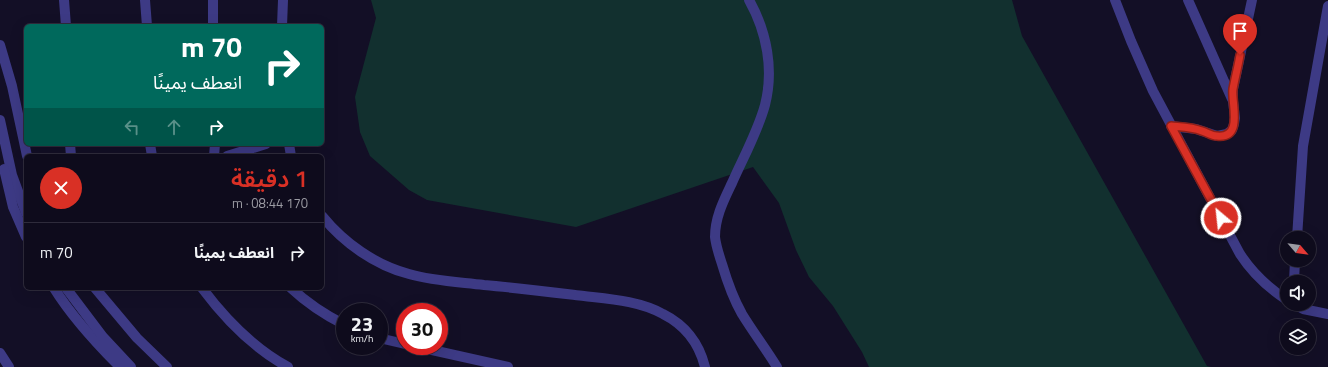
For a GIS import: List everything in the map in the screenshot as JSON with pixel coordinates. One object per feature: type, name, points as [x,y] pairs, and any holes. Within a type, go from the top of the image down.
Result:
[{"type":"street","points":[[64,0],[66,24]]},
{"type":"street","points":[[145,0],[147,24]]},
{"type":"street","points":[[213,0],[213,24]]},
{"type":"street","points":[[282,24],[283,0]]},
{"type":"street","points":[[750,0],[759,21],[767,48],[769,69],[768,91],[760,119],[720,208],[715,228],[717,249],[735,301],[749,326],[777,367]]},
{"type":"street","points":[[1115,0],[1141,66],[1171,126],[1240,254],[1252,272],[1280,295]]},
{"type":"street","points":[[1188,0],[1233,101]]},
{"type":"street","points":[[1171,126],[1196,129],[1217,136],[1227,134],[1232,130],[1235,118],[1233,89],[1252,0]]},
{"type":"street","points":[[1297,231],[1303,146],[1328,6]]},
{"type":"street","points":[[0,45],[12,86],[24,142]]},
{"type":"street","points":[[0,120],[2,158],[13,206],[24,232]]},
{"type":"street","points":[[234,154],[260,146]]},
{"type":"street","points":[[2,158],[24,208]]},
{"type":"street","points":[[324,218],[339,234],[364,254],[383,264],[408,274],[439,280],[608,298],[652,309],[664,314],[674,321],[689,335],[699,347],[705,367]]},
{"type":"street","points":[[55,290],[80,323],[120,367]]},
{"type":"street","points":[[68,290],[103,337],[131,367]]},
{"type":"street","points":[[97,290],[137,338],[166,367]]},
{"type":"street","points":[[203,290],[213,303],[246,337],[260,349],[288,367]]},
{"type":"street","points":[[293,290],[314,308],[336,321]]},
{"type":"street","points":[[1313,311],[1328,314]]},
{"type":"street","points":[[0,353],[9,367]]},
{"type":"street","points":[[448,354],[508,367]]},
{"type":"green space","points":[[371,0],[1012,0],[1022,36],[1207,366],[1211,367],[869,367],[862,352],[833,306],[809,277],[796,250],[779,203],[753,167],[576,227],[427,200],[409,190],[370,156],[360,132],[355,97],[376,18]]},
{"type":"route","points":[[1221,218],[1171,126],[1196,129],[1217,136],[1222,136],[1232,130],[1235,118],[1233,107],[1233,89],[1240,55]]}]
